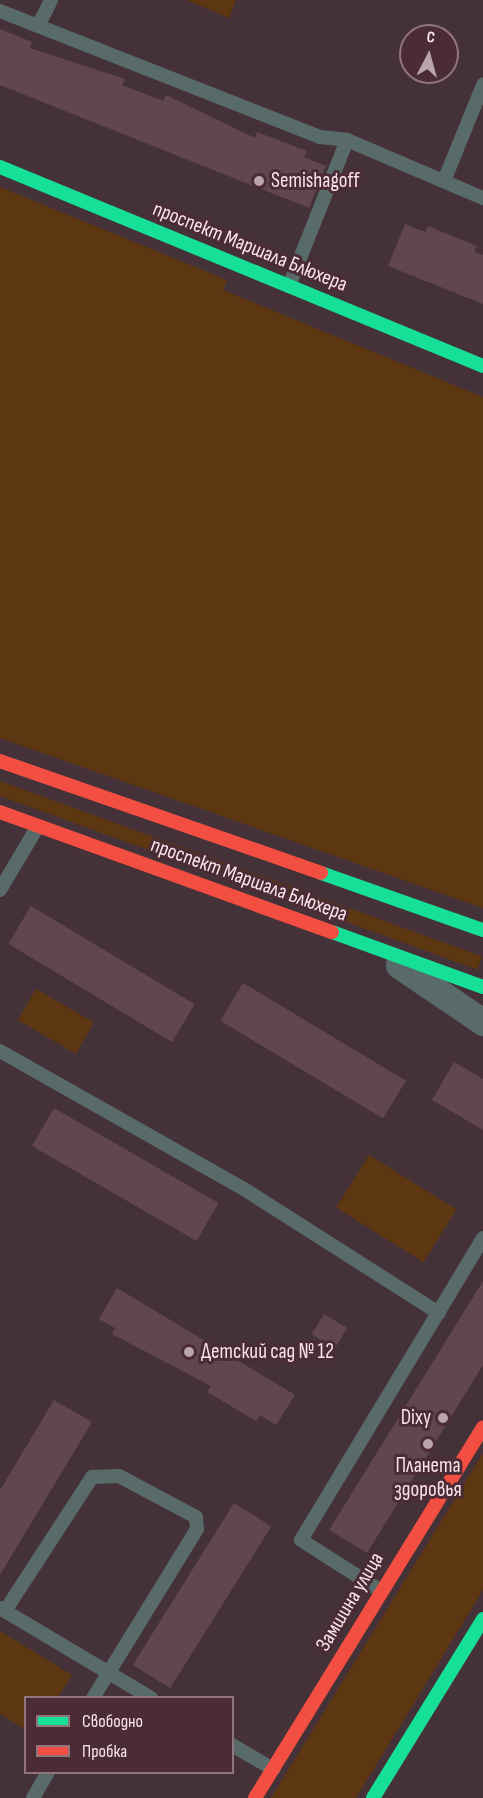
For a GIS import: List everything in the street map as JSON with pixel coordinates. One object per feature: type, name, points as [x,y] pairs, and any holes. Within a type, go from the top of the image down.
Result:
[{"type":"street","name":"проспект Маршала Блюхера","points":[[0,167],[483,366]]},
{"type":"street","name":"проспект Маршала Блюхера","points":[[0,760],[483,930]]},
{"type":"street","name":"проспект Маршала Блюхера","points":[[0,813],[483,987]]},
{"type":"street","points":[[373,947],[483,1022]]},
{"type":"street","name":"Замшина улица","points":[[255,1798],[483,1428]]},
{"type":"street","points":[[373,1798],[483,1619]]},
{"type":"lane","points":[[38,26],[51,0]]},
{"type":"lane","points":[[0,10],[320,137],[347,140],[483,198]]},
{"type":"lane","points":[[444,182],[483,85]]},
{"type":"lane","points":[[289,286],[347,140]]},
{"type":"lane","points":[[0,890],[38,826]]},
{"type":"lane","points":[[0,1051],[244,1189],[439,1313]]},
{"type":"lane","points":[[381,1592],[301,1540],[483,1239]]},
{"type":"lane","points":[[94,1696],[108,1672],[197,1529],[192,1513],[119,1476],[92,1477],[2,1610],[108,1672],[148,1696]]},
{"type":"lane","points":[[234,1746],[273,1769]]},
{"type":"lane","points":[[33,1798],[47,1774]]},
{"type":"shaded area","points":[[187,0],[236,0],[229,18]]},
{"type":"shaded area","points":[[0,187],[227,280],[223,290],[483,397],[483,908],[0,738]]},
{"type":"shaded area","points":[[0,781],[482,956],[477,970],[0,796]]},
{"type":"shaded area","points":[[36,989],[94,1022],[76,1054],[18,1020]]},
{"type":"shaded area","points":[[369,1155],[456,1210],[423,1262],[336,1208]]},
{"type":"shaded area","points":[[483,1453],[483,1590],[356,1798],[271,1798]]},
{"type":"shaded area","points":[[0,1631],[72,1675],[59,1696],[24,1696],[24,1728],[0,1714]]},
{"type":"building","points":[[0,29],[32,42],[30,48],[125,79],[122,85],[163,101],[166,95],[255,138],[257,132],[307,151],[304,157],[326,166],[309,208],[0,85]]},
{"type":"building","points":[[405,224],[425,232],[428,226],[477,246],[474,252],[483,255],[483,304],[388,266]]},
{"type":"building","points":[[31,906],[195,1004],[172,1042],[8,944]]},
{"type":"building","points":[[243,983],[406,1081],[383,1119],[220,1021]]},
{"type":"building","points":[[454,1062],[483,1079],[483,1130],[432,1100]]},
{"type":"building","points":[[54,1108],[219,1203],[197,1241],[32,1146]]},
{"type":"building","points":[[483,1281],[483,1365],[367,1553],[329,1530]]},
{"type":"building","points":[[117,1288],[295,1395],[276,1425],[260,1415],[256,1421],[207,1392],[211,1386],[112,1334],[115,1328],[99,1319]]},
{"type":"building","points":[[324,1314],[347,1328],[335,1348],[312,1335]]},
{"type":"building","points":[[54,1400],[92,1422],[0,1575],[0,1490]]},
{"type":"building","points":[[234,1503],[271,1526],[170,1688],[133,1665]]},
{"type":"traffic: fast","points":[[0,167],[483,366]]},
{"type":"traffic: fast","points":[[321,873],[483,930]]},
{"type":"traffic: fast","points":[[332,932],[483,987]]},
{"type":"traffic: fast","points":[[373,1798],[483,1619]]},
{"type":"traffic: jam","points":[[0,761],[321,873]]},
{"type":"traffic: jam","points":[[0,812],[332,932]]},
{"type":"traffic: jam","points":[[255,1798],[483,1428]]},
{"type":"place","name":"Semishagoff","points":[[259,181]]},
{"type":"place","name":"Детский сад № 12","points":[[189,1352]]},
{"type":"place","name":"Dixy","points":[[443,1418]]},
{"type":"place","name":"Планета здоровья","points":[[428,1444]]}]
